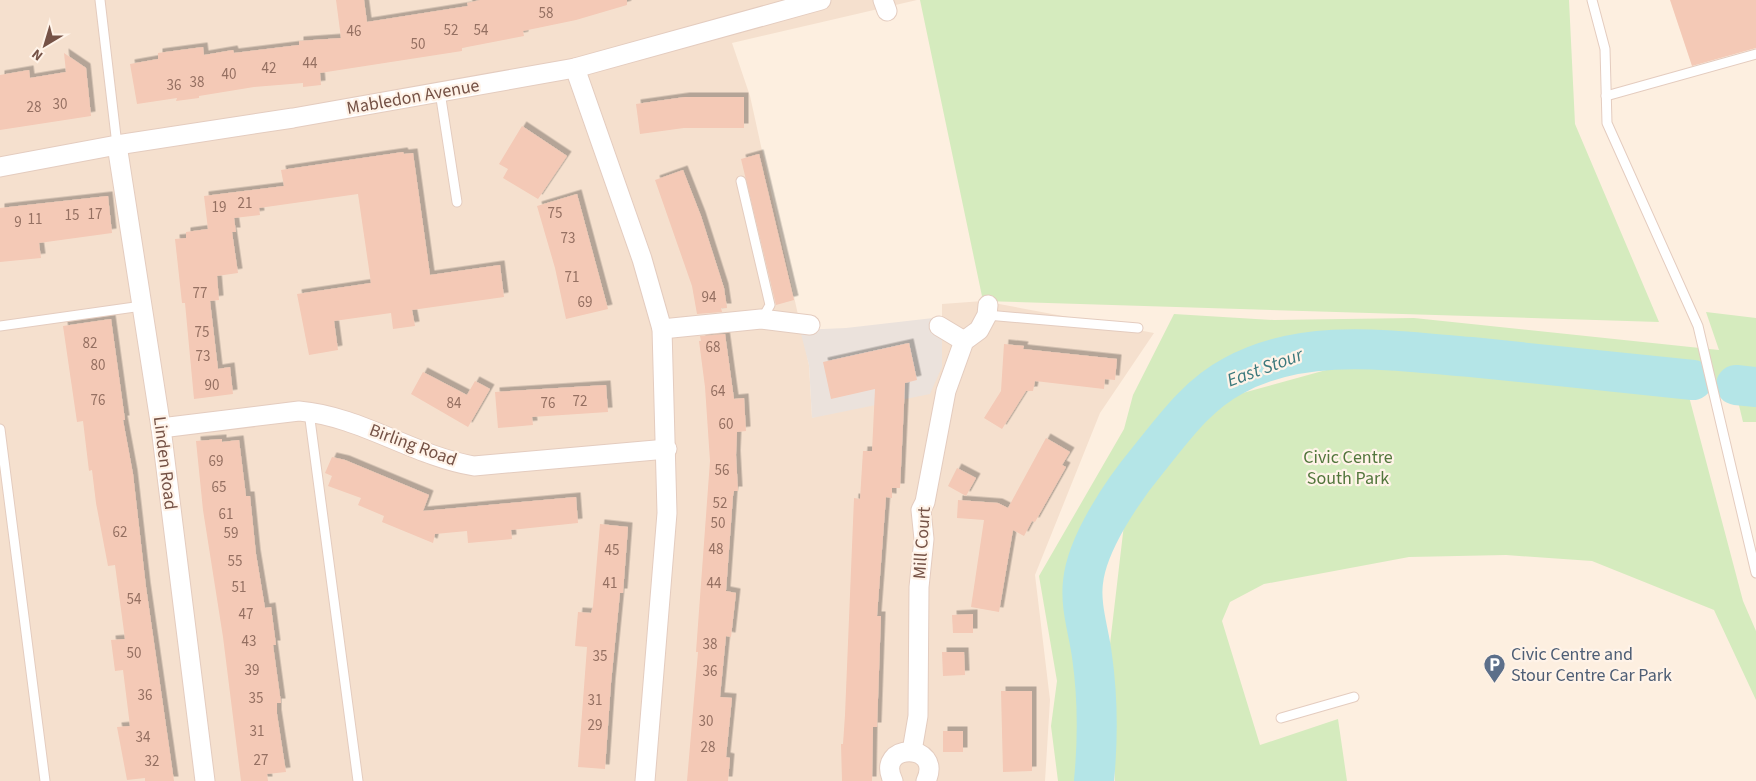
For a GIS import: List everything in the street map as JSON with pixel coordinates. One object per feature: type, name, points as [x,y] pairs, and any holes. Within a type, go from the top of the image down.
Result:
[{"type":"street","name":"Mabledon Avenue","points":[[0,167],[117,145],[294,118],[575,68],[821,0]]},
{"type":"street","points":[[575,68],[642,259],[662,329],[668,513],[645,781]]},
{"type":"street","name":"Linden Road","points":[[117,145],[161,428],[205,781]]},
{"type":"street","name":"Mill Court","points":[[912,751],[918,716],[919,587],[924,539],[920,510],[925,502],[946,391],[964,341],[978,330],[987,310]]},
{"type":"street","points":[[662,329],[762,319],[810,325]]},
{"type":"street","points":[[939,326],[964,341]]},
{"type":"street","name":"Birling Road","points":[[161,428],[299,411],[309,412],[364,427],[450,462],[474,466],[667,449]]},
{"type":"street","points":[[892,781],[889,770],[894,757],[906,751],[912,751],[924,757],[928,763],[929,770],[926,781]]},
{"type":"lane","points":[[100,0],[117,145]]},
{"type":"lane","points":[[1592,0],[1605,49],[1608,123],[1698,326],[1756,573]]},
{"type":"lane","points":[[1606,96],[1756,54]]},
{"type":"lane","points":[[440,92],[457,202]]},
{"type":"lane","points":[[741,181],[770,305],[762,319]]},
{"type":"lane","points":[[0,326],[142,306]]},
{"type":"lane","points":[[987,310],[1138,328]]},
{"type":"lane","points":[[309,412],[358,781]]},
{"type":"lane","points":[[0,429],[45,781]]},
{"type":"lane","points":[[1281,718],[1354,696]]},
{"type":"shaded area","points":[[0,0],[917,0],[732,43],[750,96],[809,365],[812,418],[942,366],[942,304],[983,301],[1154,333],[1100,413],[1035,575],[1050,700],[1045,781],[0,781]]},
{"type":"shaded area","points":[[942,317],[942,367],[930,394],[812,418],[809,365],[800,330],[846,328]]},
{"type":"green space","points":[[920,0],[1569,0],[1575,124],[1659,322],[983,301]]},
{"type":"green space","points":[[1706,312],[1756,318],[1756,386],[1303,352],[1219,385],[1120,496],[1083,602],[1098,699],[1094,781],[1058,781],[1051,726],[1057,681],[1039,576],[1124,429],[1133,395],[1174,314],[1274,320],[1414,318],[1719,350]]},
{"type":"green space","name":"Civic Centre South Park","points":[[1337,367],[1479,372],[1687,389],[1743,601],[1756,631],[1756,700],[1714,610],[1592,561],[1506,555],[1409,557],[1264,584],[1230,602],[1222,621],[1260,745],[1338,719],[1347,781],[1115,781],[1110,644],[1125,516],[1160,457],[1217,400]]},
{"type":"green space","points":[[1736,393],[1756,395],[1756,422],[1743,422]]},
{"type":"building","points":[[336,0],[364,0],[367,22],[468,6],[467,3],[480,0],[627,0],[627,5],[576,20],[523,31],[524,36],[462,48],[462,51],[320,73],[321,85],[303,87],[303,83],[254,87],[199,96],[199,98],[176,101],[177,98],[137,104],[130,64],[158,59],[158,53],[203,47],[204,55],[233,50],[234,53],[299,45],[299,41],[341,38]]},
{"type":"building","points":[[1670,0],[1756,0],[1756,48],[1692,66]]},
{"type":"building","points":[[64,53],[86,68],[91,116],[0,130],[0,75],[29,70],[30,78],[66,72]]},
{"type":"building","points":[[685,97],[744,97],[744,128],[684,128],[640,134],[636,104]]},
{"type":"building","points":[[522,126],[567,156],[538,199],[503,178],[508,169],[499,164]]},
{"type":"building","points":[[403,152],[404,154],[413,153],[430,275],[500,265],[504,297],[412,310],[415,326],[393,329],[391,313],[334,321],[338,350],[309,355],[297,294],[371,283],[358,194],[259,208],[260,215],[234,218],[236,232],[232,232],[238,273],[217,276],[219,300],[210,301],[218,369],[230,367],[233,394],[194,399],[185,303],[182,303],[175,239],[186,238],[186,232],[208,229],[204,196],[284,186],[281,170]]},
{"type":"building","points":[[759,154],[794,300],[776,305],[741,159]]},
{"type":"building","points":[[683,170],[701,216],[724,288],[727,308],[721,308],[722,312],[697,314],[692,286],[655,180]]},
{"type":"building","points":[[577,194],[608,309],[566,319],[555,268],[537,206]]},
{"type":"building","points":[[108,196],[112,233],[39,243],[41,258],[0,262],[0,208]]},
{"type":"building","points":[[111,319],[125,420],[123,420],[133,474],[146,587],[174,781],[145,781],[145,778],[127,780],[117,727],[130,726],[123,670],[115,671],[111,640],[125,639],[115,565],[108,566],[92,470],[89,471],[83,421],[77,422],[63,326]]},
{"type":"building","points":[[725,334],[734,399],[744,398],[746,431],[737,432],[738,491],[734,491],[733,496],[726,591],[736,593],[731,637],[726,636],[720,697],[732,698],[726,757],[730,758],[728,781],[687,781],[698,652],[696,652],[710,461],[705,387],[699,341],[701,341],[700,336]]},
{"type":"building","points":[[909,343],[917,380],[905,383],[900,488],[892,488],[892,498],[886,497],[877,616],[881,616],[877,727],[873,727],[872,781],[842,781],[841,744],[843,744],[845,715],[854,498],[860,499],[863,451],[872,451],[875,389],[831,399],[823,362]]},
{"type":"building","points":[[1004,344],[1024,346],[1023,349],[1117,359],[1115,380],[1105,379],[1104,389],[1035,381],[1033,391],[1026,391],[1002,429],[984,418],[1001,391]]},
{"type":"building","points":[[423,372],[467,395],[475,381],[490,389],[468,427],[411,394]]},
{"type":"building","points":[[606,385],[608,412],[532,417],[533,425],[498,428],[495,392]]},
{"type":"building","points":[[1046,438],[1070,452],[1062,465],[1066,467],[1035,522],[1032,521],[1024,536],[1013,530],[999,612],[971,607],[984,520],[957,518],[958,500],[998,503],[1008,508]]},
{"type":"building","points":[[222,439],[222,442],[239,440],[246,496],[250,496],[256,554],[265,608],[271,607],[276,645],[273,645],[281,703],[277,703],[277,714],[286,772],[267,774],[268,781],[241,781],[223,637],[203,510],[196,441]]},
{"type":"building","points":[[332,457],[345,460],[429,495],[423,511],[576,497],[578,523],[511,530],[512,539],[468,543],[467,531],[435,534],[433,543],[382,522],[384,516],[358,505],[361,498],[328,486],[332,476],[325,473]]},
{"type":"building","points":[[957,468],[976,478],[966,496],[948,486]]},
{"type":"building","points":[[600,524],[628,527],[623,593],[620,593],[611,683],[605,769],[578,767],[587,647],[575,646],[578,612],[591,613],[593,606]]},
{"type":"building","points":[[973,614],[973,633],[953,633],[952,615]]},
{"type":"building","points":[[942,652],[964,652],[965,675],[943,676]]},
{"type":"building","points":[[1001,691],[1032,691],[1032,771],[1003,772]]},
{"type":"building","points":[[943,731],[963,731],[963,752],[943,752]]},
{"type":"waterway","name":"East Stour","points":[[1094,781],[1097,734],[1096,703],[1094,672],[1082,591],[1091,551],[1108,518],[1138,472],[1186,414],[1220,384],[1261,363],[1290,355],[1350,349],[1471,357],[1693,380]]},
{"type":"waterway","name":"East Stour","points":[[1736,385],[1756,387]]},
{"type":"place","name":"Civic Centre and Stour Centre Car Park","points":[[1495,683]]}]
